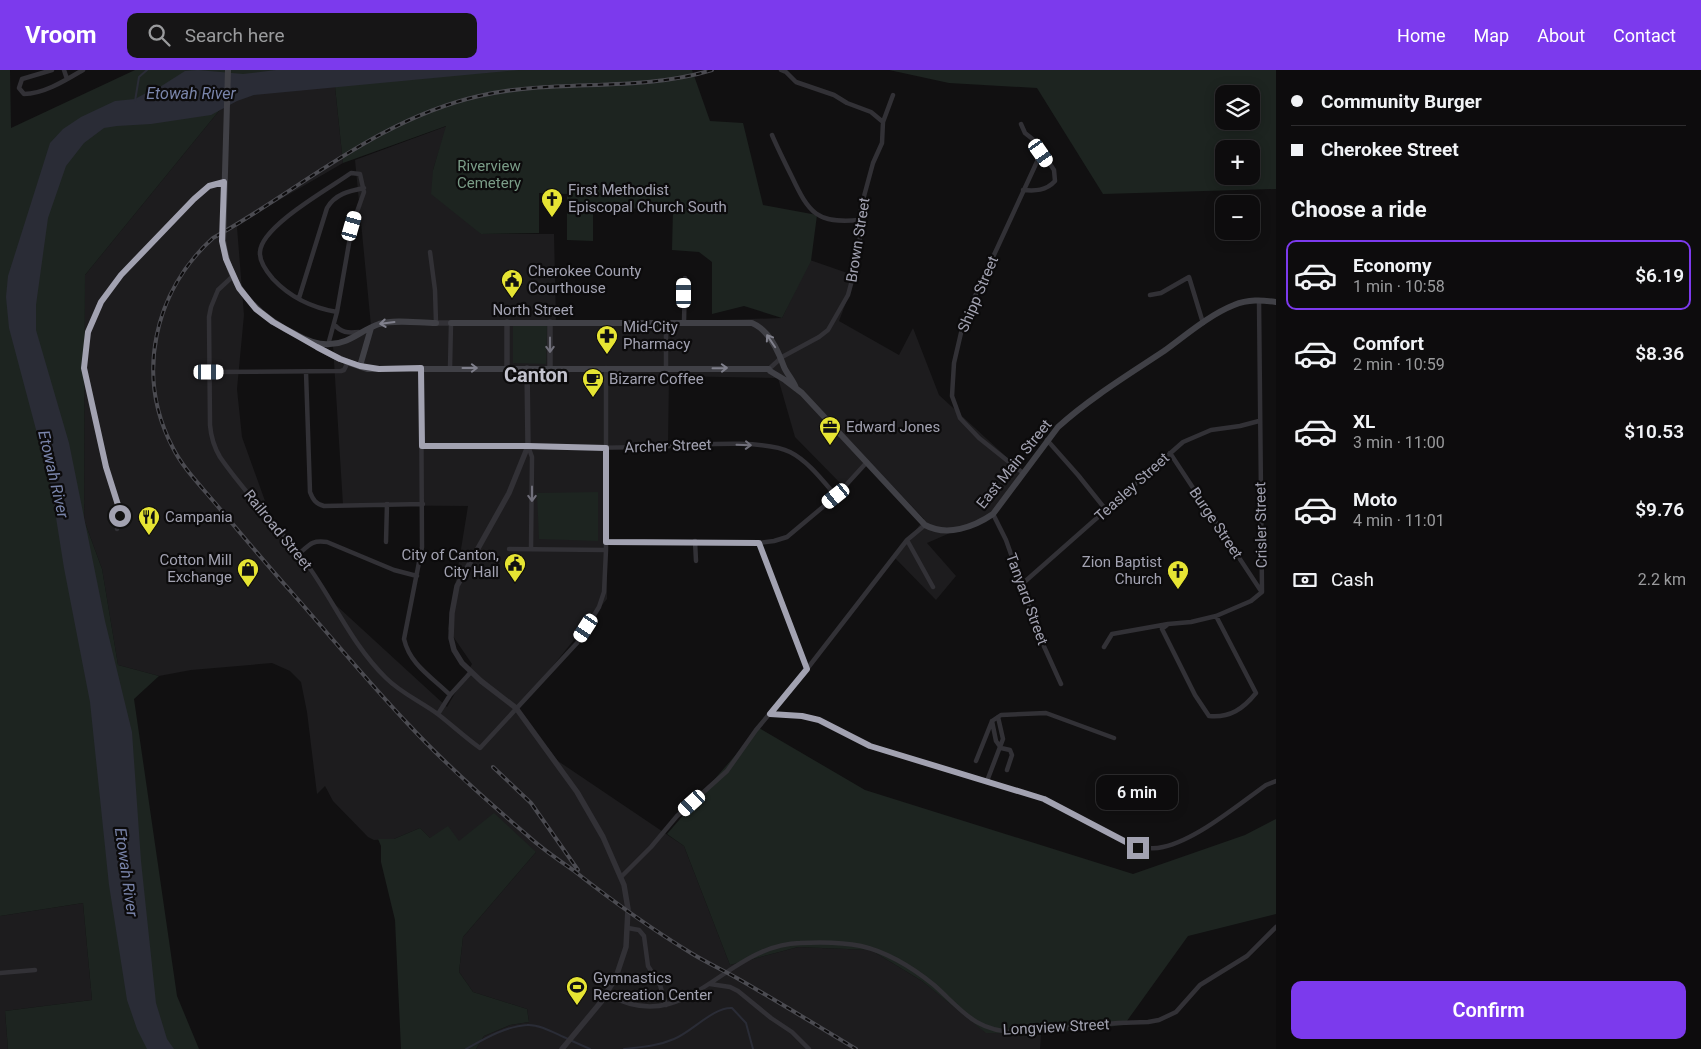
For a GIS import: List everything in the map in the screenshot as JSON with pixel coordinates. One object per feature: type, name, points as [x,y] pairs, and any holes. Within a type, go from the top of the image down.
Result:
[{"type":"main road","points":[[228,70],[222,241],[232,276],[243,295],[263,316],[317,347],[348,362],[379,369],[769,369],[796,388],[925,525]]},
{"type":"main road","name":"East Main Street","points":[[925,525],[939,530],[964,528],[982,522],[993,514],[1047,440],[1071,415],[1222,311],[1236,304],[1259,300],[1276,302]]},
{"type":"main road","name":"North Street","points":[[451,323],[747,322],[763,329],[782,357]]},
{"type":"main road","name":"North Street","points":[[328,345],[341,343],[382,323],[436,323]]},
{"type":"main road","points":[[360,366],[368,330]]},
{"type":"main road","points":[[306,340],[328,345]]},
{"type":"main road","points":[[782,357],[785,368],[796,388]]},
{"type":"street","points":[[52,70],[22,79],[19,88],[24,94],[31,94],[83,70]]},
{"type":"street","points":[[64,70],[67,79]]},
{"type":"street","points":[[781,70],[786,72],[796,82],[834,95],[847,103],[871,112],[883,122]]},
{"type":"street","name":"Brown Street","points":[[782,357],[828,330],[848,296],[857,264],[860,244],[859,220],[869,177],[882,143],[883,122],[893,96]]},
{"type":"street","points":[[1021,124],[1025,133],[1035,141],[1041,153],[1054,170],[1055,181],[1049,187],[1023,190]]},
{"type":"street","points":[[772,135],[805,204],[820,216],[843,222],[859,220]]},
{"type":"street","name":"Shipp Street","points":[[1024,473],[979,438],[960,418],[952,396],[954,363],[964,320],[1041,153]]},
{"type":"street","points":[[328,345],[337,312],[352,226],[355,213],[360,206],[364,188],[360,174],[352,173],[286,218],[268,234],[261,245],[259,253],[261,262],[266,270],[287,292],[322,309],[337,312]]},
{"type":"street","points":[[117,529],[120,516],[118,505],[106,467],[84,368],[88,332],[101,302],[121,275],[194,199],[209,186],[224,182]]},
{"type":"street","points":[[299,298],[327,208],[332,200],[348,191],[364,188]]},
{"type":"street","points":[[430,252],[435,290],[436,323]]},
{"type":"street","name":"Railroad Street","points":[[232,276],[218,290],[210,307],[209,372],[211,432],[217,452],[240,484],[317,578],[353,638],[374,666],[399,690],[438,714],[480,748],[516,708]]},
{"type":"street","points":[[1150,296],[1160,293],[1189,277],[1204,323]]},
{"type":"street","points":[[684,278],[684,322]]},
{"type":"street","name":"Crisler Street","points":[[1259,300],[1262,592]]},
{"type":"street","points":[[507,322],[507,368]]},
{"type":"street","points":[[550,322],[550,368]]},
{"type":"street","points":[[666,322],[666,368]]},
{"type":"street","name":"North Street","points":[[436,323],[451,323]]},
{"type":"street","points":[[450,368],[451,323]]},
{"type":"street","points":[[334,324],[338,330],[344,333],[368,330]]},
{"type":"street","points":[[769,369],[782,357]]},
{"type":"street","points":[[209,372],[341,371],[344,370],[348,362]]},
{"type":"street","points":[[421,368],[422,547],[404,639],[415,663],[450,696]]},
{"type":"street","points":[[528,368],[528,446],[532,456],[531,549]]},
{"type":"street","points":[[516,708],[577,643],[600,607],[604,592],[606,550],[606,368]]},
{"type":"street","points":[[306,372],[310,492],[316,503],[324,506],[423,504]]},
{"type":"street","name":"Teasley Street","points":[[1021,586],[1183,442],[1211,430],[1259,421]]},
{"type":"street","points":[[1047,440],[1106,510]]},
{"type":"street","name":"Archer Street","points":[[422,446],[643,448],[732,444],[780,448],[800,459],[836,496]]},
{"type":"street","points":[[528,446],[509,493],[457,586],[454,596],[451,638],[457,657],[472,672],[516,708],[586,804],[621,877],[628,908],[628,928],[626,947],[616,977],[607,994],[562,1049]]},
{"type":"street","name":"Burge Street","points":[[1170,453],[1262,592]]},
{"type":"street","points":[[606,542],[695,541],[759,543],[774,541],[787,537],[836,496],[867,462]]},
{"type":"street","points":[[386,542],[387,504]]},
{"type":"street","name":"Tanyard Street","points":[[993,514],[1006,540],[1042,642],[1061,684]]},
{"type":"street","points":[[621,877],[633,867],[677,816],[728,771],[750,738],[807,669],[907,540],[925,525]]},
{"type":"street","points":[[907,540],[933,587]]},
{"type":"street","points":[[299,554],[312,543],[318,541],[327,542],[394,570],[416,576]]},
{"type":"street","points":[[695,541],[696,561]]},
{"type":"street","points":[[759,543],[807,669]]},
{"type":"street","points":[[509,549],[606,550]]},
{"type":"street","points":[[1104,647],[1112,634],[1191,622],[1216,616],[1251,601],[1262,592]]},
{"type":"street","points":[[1168,624],[1162,629],[1195,695],[1209,716],[1222,717],[1247,705],[1256,693],[1216,616]]},
{"type":"street","points":[[438,714],[450,696],[472,672]]},
{"type":"street","points":[[770,714],[802,716],[819,720],[870,746],[1044,799],[1138,848],[1162,848],[1180,841],[1200,830],[1266,785],[1276,781]]},
{"type":"street","points":[[976,761],[992,721],[1001,715],[1052,714],[1114,738]]},
{"type":"street","points":[[987,781],[1003,739],[998,717]]},
{"type":"street","points":[[992,721],[996,741],[1001,748],[1010,750],[1012,754],[1007,770]]},
{"type":"street","name":"Longview Street","points":[[607,994],[619,1001],[634,1006],[666,1005],[710,984],[742,961],[774,947],[799,943],[859,945],[876,950],[916,972],[933,984],[965,1014],[992,1029],[1016,1032],[1148,1022],[1159,1020],[1176,1012],[1200,985],[1235,965],[1276,927]]},
{"type":"street","points":[[628,928],[639,930],[644,936],[648,966],[660,985],[666,1005]]},
{"type":"street","points":[[0,973],[35,970]]},
{"type":"street","points":[[710,984],[738,990],[771,1018],[792,1032],[809,1049]]},
{"type":"shaded area","points":[[334,77],[343,163],[262,210],[237,227],[244,315],[237,389],[242,437],[269,512],[326,596],[447,707],[472,664],[448,629],[468,506],[343,505],[333,346],[371,326],[355,160],[447,126],[433,170],[481,234],[554,234],[556,321],[655,322],[782,318],[810,260],[856,276],[839,321],[899,355],[913,328],[939,395],[1024,473],[995,516],[927,543],[956,576],[936,600],[895,558],[924,519],[869,461],[844,487],[795,437],[778,378],[669,376],[668,445],[607,445],[607,599],[518,709],[558,761],[684,846],[730,965],[798,947],[871,950],[922,981],[986,1032],[1041,1034],[1040,1049],[476,1049],[484,1036],[510,1025],[529,1022],[527,1009],[473,992],[459,972],[463,937],[536,852],[430,838],[420,828],[394,839],[374,840],[368,837],[333,801],[325,786],[317,794],[307,712],[301,682],[290,671],[272,663],[191,670],[159,676],[118,665],[102,569],[84,520],[85,275],[227,101]]},
{"type":"shaded area","points":[[83,903],[92,1000],[5,1011],[8,1049],[0,1049],[0,916]]},
{"type":"green space","name":"Riverview Cemetery","points":[[0,70],[10,70],[11,128],[135,70],[692,70],[710,121],[743,123],[763,205],[817,215],[811,261],[782,318],[744,306],[712,314],[712,262],[699,252],[672,250],[673,209],[593,208],[593,241],[567,240],[567,194],[539,193],[539,233],[481,234],[431,194],[433,170],[446,126],[343,163],[334,77],[227,101],[85,275],[84,520],[102,569],[118,665],[159,676],[134,699],[177,996],[199,1049],[8,1049],[5,1011],[92,1000],[83,903],[0,916]]},
{"type":"green space","points":[[889,70],[1276,70],[1276,189],[1103,194],[1037,88],[949,83]]},
{"type":"green space","points":[[513,326],[547,326],[546,364],[513,363]]},
{"type":"green space","points":[[598,492],[598,541],[539,539],[537,493]]},
{"type":"green space","points":[[759,728],[865,790],[1133,874],[1245,835],[1276,819],[1276,914],[1188,936],[1124,1025],[1041,1034],[986,1033],[922,981],[871,950],[798,947],[730,965],[684,846],[667,834]]},
{"type":"green space","points":[[494,813],[536,852],[463,937],[459,972],[473,992],[527,1009],[529,1022],[510,1025],[484,1036],[476,1049],[401,1049],[395,920],[381,862],[381,846],[378,839],[394,839],[420,828],[430,838],[448,826],[459,841]]},
{"type":"water","name":"Etowah River","points":[[198,70],[243,74],[276,70],[519,70],[254,95],[237,101],[211,115],[151,124],[104,128],[84,143],[66,166],[48,218],[36,305],[36,330],[69,443],[105,621],[132,732],[141,861],[156,1003],[167,1039],[174,1049],[147,1049],[137,1029],[127,1000],[109,885],[90,702],[64,568],[51,486],[9,328],[6,297],[8,276],[50,143],[63,129],[81,117],[115,101],[135,99],[152,92],[185,71]]},
{"type":"waterway","points":[[135,101],[139,77],[147,70]]},
{"type":"waterway","points":[[624,1049],[649,1046],[668,1041],[681,1036],[717,1011],[732,1008],[746,1023],[753,1049]]},
{"type":"waterway","points":[[466,1049],[503,1030],[527,1025],[543,1028],[568,1039]]},
{"type":"waterway","points":[[572,1041],[590,1049]]},
{"type":"railway","points":[[712,70],[684,77],[655,81],[537,88],[479,96],[442,107],[407,121],[341,157],[246,219],[213,238],[193,259],[177,283],[164,309],[157,336],[153,364],[155,392],[161,420],[173,448],[187,469],[365,677],[451,768],[555,858],[646,924],[697,957],[742,981],[856,1049]]},
{"type":"railway","points":[[493,767],[531,803],[578,870]]},
{"type":"place","name":"First Methodist Episcopal Church South","points":[[552,218]]},
{"type":"place","name":"Cherokee County Courthouse","points":[[512,299]]},
{"type":"place","name":"Mid-City Pharmacy","points":[[607,355]]},
{"type":"place","name":"Bizarre Coffee","points":[[593,398]]},
{"type":"place","name":"Edward Jones","points":[[830,446]]},
{"type":"place","name":"Campania","points":[[149,536]]},
{"type":"place","name":"City of Canton, City Hall","points":[[515,583]]},
{"type":"place","name":"Cotton Mill Exchange","points":[[248,588]]},
{"type":"place","name":"Zion Baptist Church","points":[[1178,590]]},
{"type":"place","name":"Gymnastics Recreation Center","points":[[577,1006]]},
{"type":"district","name":"Canton","points":[[536,375]]},
{"type":"route","points":[[120,516],[101,447],[84,368],[88,332],[101,302],[121,275],[194,199],[209,186],[224,182],[223,247],[232,276],[243,295],[263,316],[340,359],[367,368],[421,368],[422,446],[606,448],[606,542],[695,541],[759,543],[807,669],[770,714],[802,716],[819,720],[870,746],[1044,799],[1138,848]]}]
